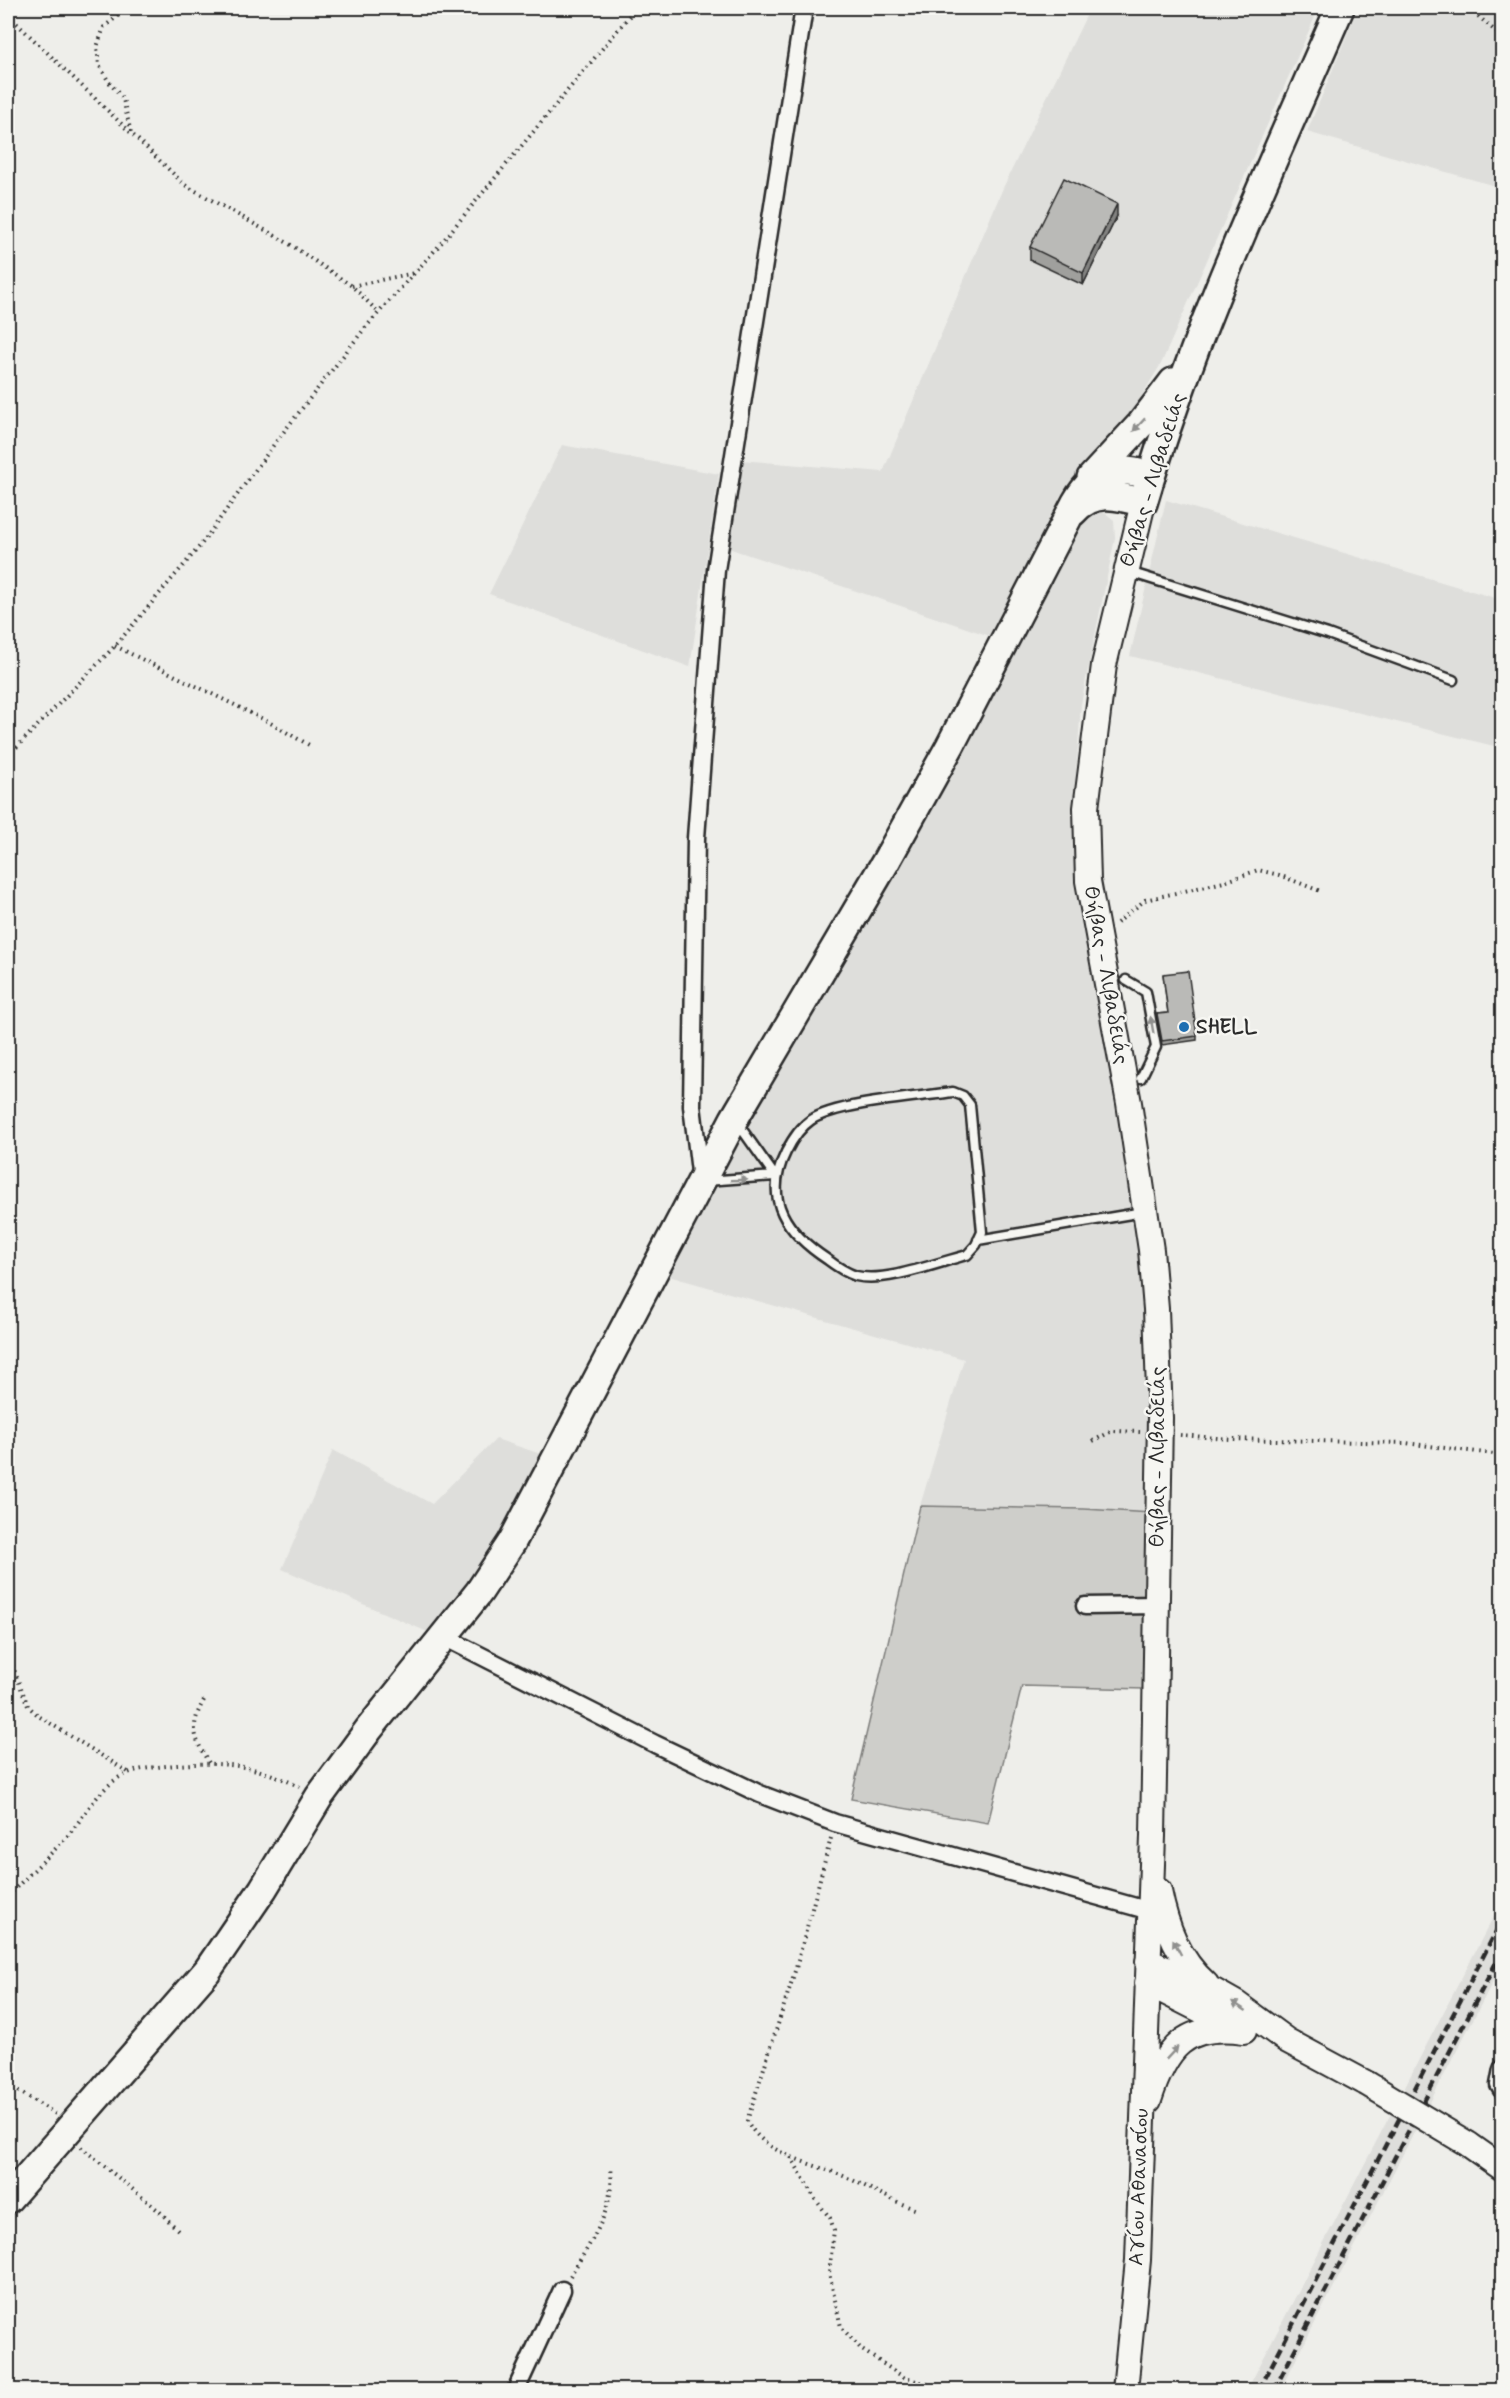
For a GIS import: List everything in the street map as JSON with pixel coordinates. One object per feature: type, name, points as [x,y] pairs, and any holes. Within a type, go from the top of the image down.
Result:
[{"type":"main road","name":"Θήβας - Λιβαδειάς","points":[[1147,1972],[1153,1836],[1160,1433],[1156,1309],[1145,1211],[1088,881],[1086,808],[1097,704],[1126,571],[1151,476],[1197,343],[1340,8]]},
{"type":"main road","points":[[8,2199],[220,1955],[319,1797],[369,1729],[479,1592],[512,1542],[734,1119],[934,776],[1083,490],[1108,457],[1158,404],[1197,343]]},
{"type":"main road","points":[[1083,490],[1098,475],[1114,469],[1128,469],[1151,476]]},
{"type":"main road","points":[[1070,515],[1079,505],[1102,495],[1116,495],[1143,503]]},
{"type":"main road","points":[[1153,1836],[1154,1864],[1171,1935],[1197,1976],[1214,1991]]},
{"type":"main road","points":[[1147,1972],[1214,1991],[1238,2004],[1286,2040],[1366,2083],[1503,2168]]},
{"type":"main road","points":[[1147,1972],[1244,2031]]},
{"type":"main road","name":"Αγίου Αθανασίου","points":[[1125,2391],[1138,2260],[1147,1972]]},
{"type":"main road","points":[[1140,2146],[1150,2098],[1160,2070],[1172,2051],[1193,2035],[1207,2029],[1244,2031],[1286,2040]]},
{"type":"street","points":[[702,1181],[692,1106],[696,838],[716,570],[804,8]]},
{"type":"street","points":[[1085,1606],[1157,1605]]},
{"type":"street","points":[[444,1636],[655,1744],[760,1794],[835,1823],[1150,1911]]},
{"type":"street","points":[[1503,2069],[1499,2085],[1503,2090]]},
{"type":"street","points":[[516,2391],[562,2290]]},
{"type":"lane","points":[[1126,571],[1328,634],[1453,680]]},
{"type":"lane","points":[[1126,980],[1146,992],[1156,1047],[1141,1078]]},
{"type":"lane","points":[[952,1092],[963,1095],[970,1105],[982,1232],[978,1240],[967,1255],[875,1278],[854,1275],[810,1249],[788,1224],[776,1199],[775,1176],[793,1138],[810,1120],[831,1110],[952,1092]]},
{"type":"lane","points":[[734,1119],[775,1176]]},
{"type":"lane","points":[[702,1181],[775,1176]]},
{"type":"lane","points":[[978,1240],[1145,1211]]},
{"type":"path","points":[[128,8],[104,27],[97,47],[99,64],[109,82],[123,99],[131,134]]},
{"type":"path","points":[[8,756],[115,646],[200,546],[275,443],[379,313],[636,8]]},
{"type":"path","points":[[1469,8],[1503,38]]},
{"type":"path","points":[[8,15],[185,185],[288,243],[352,286],[379,313]]},
{"type":"path","points":[[352,286],[415,273]]},
{"type":"path","points":[[115,646],[309,744]]},
{"type":"path","points":[[1100,940],[1128,912],[1145,900],[1224,882],[1247,872],[1258,870],[1280,875],[1320,891]]},
{"type":"path","points":[[1093,1441],[1112,1431],[1230,1439],[1405,1443],[1503,1455]]},
{"type":"path","points":[[8,1654],[28,1706],[40,1717],[129,1772]]},
{"type":"path","points":[[204,1700],[195,1715],[194,1732],[209,1763]]},
{"type":"path","points":[[8,1896],[64,1840],[100,1794],[116,1779],[129,1772],[209,1763],[230,1763],[278,1776],[319,1797]]},
{"type":"path","points":[[835,1823],[796,1968],[747,2121],[754,2135],[791,2156],[843,2176],[885,2199],[917,2210]]},
{"type":"path","points":[[8,2085],[69,2129],[178,2230]]},
{"type":"path","points":[[791,2156],[815,2199],[830,2218],[834,2230],[829,2272],[841,2327],[862,2350],[905,2378],[950,2391]]},
{"type":"path","points":[[562,2290],[601,2225],[613,2188],[611,2166]]},
{"type":"shaded area","points":[[1090,8],[1319,8],[1161,364],[1127,420],[1091,456],[1061,495],[990,636],[725,547],[740,460],[883,472],[1003,188]]},
{"type":"shaded area","points":[[1358,8],[1502,8],[1502,188],[1307,132]]},
{"type":"shaded area","points":[[562,445],[719,474],[690,667],[489,594]]},
{"type":"shaded area","points":[[1166,500],[1502,600],[1502,748],[1130,656]]},
{"type":"shaded area","points":[[1091,513],[1105,513],[1114,520],[1115,538],[1081,704],[1076,776],[1078,847],[1121,1109],[1147,1309],[1152,1513],[1084,1509],[920,1506],[964,1359],[665,1275],[1079,519]]},
{"type":"shaded area","points":[[496,1439],[544,1455],[502,1543],[430,1633],[282,1569],[333,1450],[432,1504]]},
{"type":"shaded area","points":[[920,1506],[1084,1509],[1152,1513],[1145,1689],[1022,1686],[988,1823],[851,1799]]},
{"type":"shaded area","points":[[1502,1900],[1502,1964],[1280,2390],[1247,2390]]},
{"type":"building","points":[[1064,178],[1117,204],[1083,273],[1030,247]]},
{"type":"building","points":[[1188,971],[1197,1036],[1162,1041],[1157,1014],[1168,1013],[1163,974]]},
{"type":"railway","points":[[1259,2390],[1502,1920]]},
{"type":"railway","points":[[1274,2390],[1502,1951]]},
{"type":"place","name":"SHELL","points":[[1184,1027]]}]
